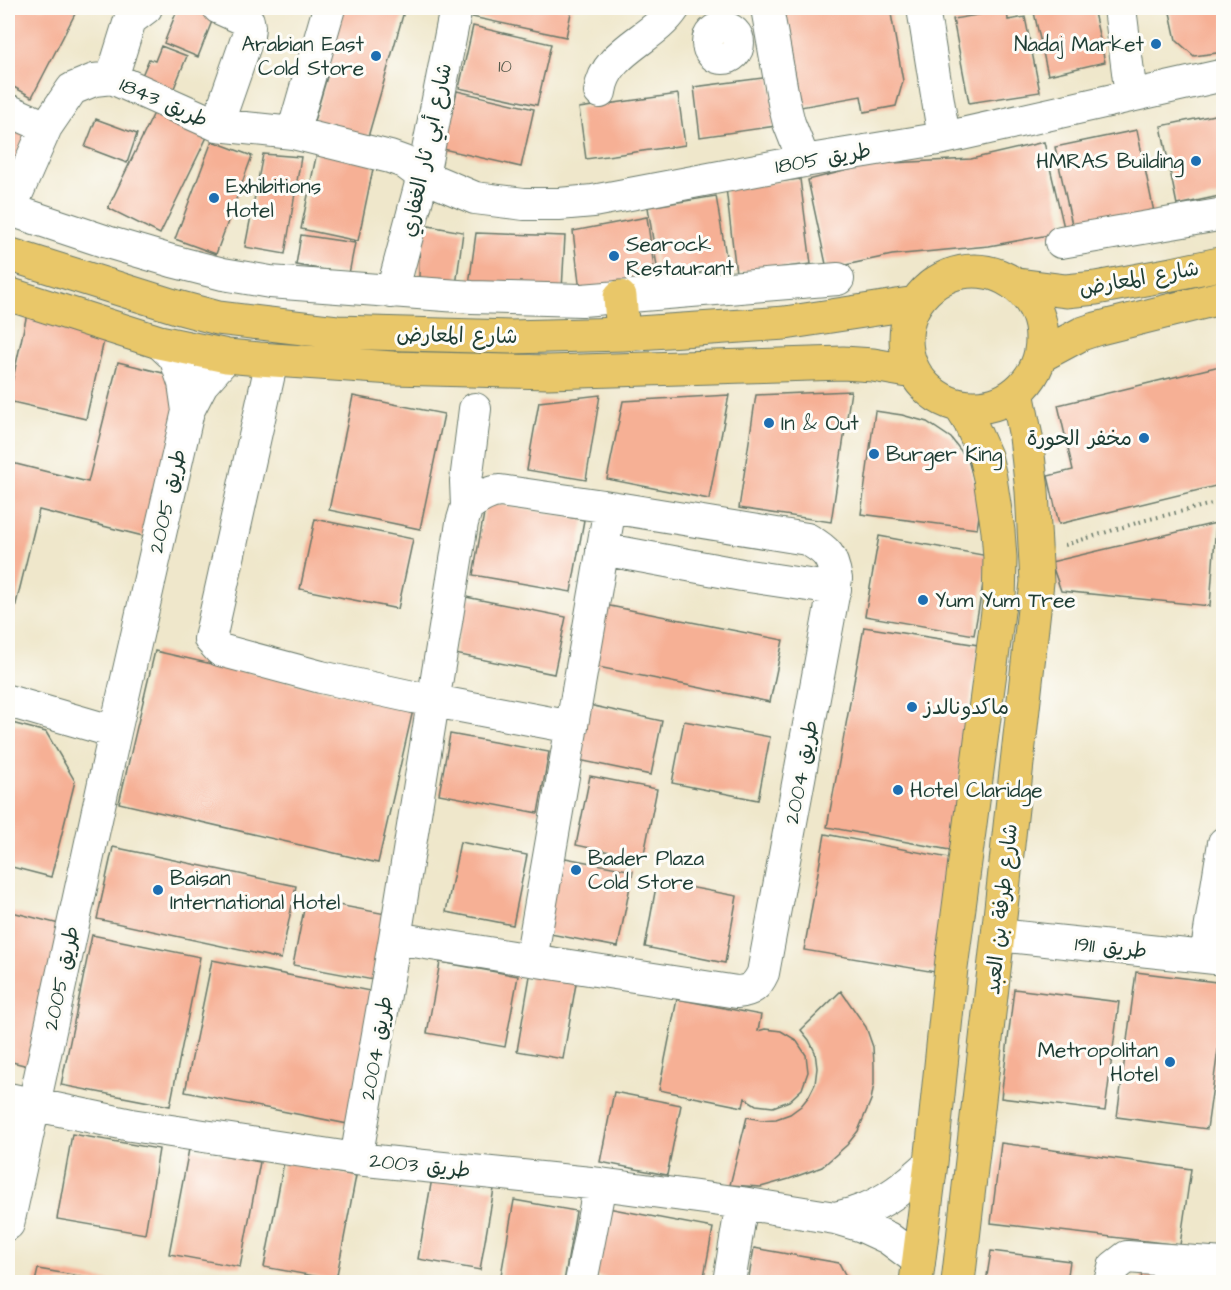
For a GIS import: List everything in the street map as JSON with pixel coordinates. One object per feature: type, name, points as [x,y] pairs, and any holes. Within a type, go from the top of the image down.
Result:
[{"type":"main road","name":"شارع المعارض","points":[[8,254],[218,318],[338,332],[511,337],[623,334],[785,323],[916,303]]},
{"type":"main road","name":"شارع المعارض","points":[[1018,285],[1066,291],[1096,288],[1224,263]]},
{"type":"main road","points":[[974,270],[998,274],[1018,285],[1031,300],[1039,318],[1042,337],[1040,356],[1031,376],[1017,392],[1000,402],[980,407],[960,406],[942,399],[926,387],[914,372],[908,355],[906,337],[908,320],[916,303],[931,285],[951,274],[974,270]]},
{"type":"main road","name":"شارع المعارض","points":[[8,294],[159,342],[227,356],[272,360],[393,368],[548,372],[843,363],[914,372]]},
{"type":"main road","points":[[620,297],[623,334]]},
{"type":"main road","name":"شارع المعارض","points":[[1040,356],[1075,337],[1096,329],[1224,297]]},
{"type":"main road","name":"شارع طرفة بن العبد","points":[[958,1282],[1036,582],[1032,491],[1026,437],[1017,392]]},
{"type":"main road","name":"شارع طرفة بن العبد","points":[[917,1272],[932,1163],[951,968],[999,604],[1000,558],[990,478],[978,438],[960,406]]},
{"type":"street","name":"طريق 1843","points":[[216,125],[248,36],[249,27],[248,21],[219,8]]},
{"type":"street","points":[[293,133],[329,8]]},
{"type":"street","name":"شارع أبي ثار الغفاري","points":[[392,292],[423,176],[456,8]]},
{"type":"street","points":[[600,92],[601,84],[610,66],[618,57],[660,25],[674,8]]},
{"type":"street","points":[[685,8],[716,30]]},
{"type":"street","points":[[767,8],[784,103],[804,161]]},
{"type":"street","points":[[923,8],[944,138]]},
{"type":"street","points":[[1120,8],[1131,96]]},
{"type":"street","points":[[128,12],[112,78],[94,80],[72,89],[46,127],[9,209],[171,261],[223,274],[270,282],[472,297],[582,300],[838,279]]},
{"type":"street","name":"طريق 1805","points":[[423,176],[475,198],[524,204],[593,201],[804,161],[944,138],[1224,75]]},
{"type":"street","name":"طريق 1843","points":[[112,78],[216,125],[293,133],[390,157],[404,162],[423,176]]},
{"type":"street","points":[[8,110],[46,127]]},
{"type":"street","points":[[1061,242],[1224,214]]},
{"type":"street","name":"طريق 2005","points":[[159,342],[175,357],[184,383],[188,411]]},
{"type":"street","name":"طريق 2005","points":[[8,1224],[21,1102],[114,732],[188,411],[202,384],[227,356]]},
{"type":"street","points":[[272,360],[210,639],[220,650],[321,677],[572,727]]},
{"type":"street","name":"طريق 2004","points":[[362,1159],[401,939],[433,701],[462,523],[467,506],[466,481],[475,409]]},
{"type":"street","name":"طريق 2004","points":[[401,939],[737,992],[752,989],[759,982],[763,973],[835,589],[833,561],[822,548],[807,539],[500,491],[484,495],[467,506]]},
{"type":"street","points":[[531,960],[610,507]]},
{"type":"street","points":[[602,549],[742,575],[835,589]]},
{"type":"street","points":[[8,701],[114,732]]},
{"type":"street","points":[[1215,958],[1224,843]]},
{"type":"street","name":"طريق 1911","points":[[998,935],[1215,958]]},
{"type":"street","name":"طريق 2003","points":[[21,1102],[131,1125],[362,1159],[600,1184],[835,1218],[862,1226],[888,1238],[917,1272]]},
{"type":"street","name":"طريق 2003","points":[[835,1218],[859,1212],[882,1201],[904,1187],[932,1163]]},
{"type":"street","points":[[581,1282],[600,1184]]},
{"type":"street","points":[[729,1282],[742,1203]]},
{"type":"street","points":[[1110,1282],[1114,1267],[1127,1257],[1224,1264]]},
{"type":"path","points":[[1035,555],[1146,520],[1216,503],[1224,504]]},
{"type":"building","points":[[8,8],[78,8],[32,97],[8,84]]},
{"type":"building","points":[[178,8],[208,8],[216,11],[198,57],[164,43]]},
{"type":"building","points":[[341,8],[405,8],[366,144],[312,128],[329,70],[323,68]]},
{"type":"building","points":[[474,8],[572,8],[566,37],[472,17]]},
{"type":"building","points":[[783,8],[890,8],[903,81],[896,106],[864,112],[861,96],[801,107]]},
{"type":"building","points":[[952,8],[968,8],[951,12]]},
{"type":"building","points":[[1033,8],[1093,8],[1105,62],[1048,75]]},
{"type":"building","points":[[1169,8],[1224,8],[1224,52],[1194,56],[1176,40]]},
{"type":"building","points":[[1007,10],[1008,20],[1025,17],[1040,92],[969,103],[953,19]]},
{"type":"building","points":[[473,26],[551,44],[537,105],[459,88]]},
{"type":"building","points":[[161,46],[187,56],[172,93],[140,80],[149,59],[155,61]]},
{"type":"building","points":[[770,77],[776,126],[700,137],[694,87]]},
{"type":"building","points":[[457,91],[534,109],[521,167],[443,149]]},
{"type":"building","points":[[678,94],[685,145],[586,159],[579,108]]},
{"type":"building","points":[[155,111],[207,137],[160,234],[108,208]]},
{"type":"building","name":"HMRAS Building","points":[[1224,113],[1224,195],[1177,205],[1161,126]]},
{"type":"building","points":[[96,119],[137,134],[127,163],[85,147]]},
{"type":"building","points":[[8,124],[32,135],[8,189]]},
{"type":"building","points":[[1137,130],[1155,217],[1074,234],[1055,147]]},
{"type":"building","name":"Exhibitions Hotel","points":[[212,141],[252,156],[216,254],[175,239]]},
{"type":"building","points":[[1044,142],[1065,232],[989,246],[892,255],[827,269],[808,180],[872,164],[971,159]]},
{"type":"building","points":[[317,152],[374,164],[358,241],[301,229]]},
{"type":"building","points":[[263,154],[301,157],[285,254],[245,247]]},
{"type":"building","points":[[800,179],[811,264],[736,273],[726,188]]},
{"type":"building","points":[[716,196],[728,268],[659,280],[648,207]]},
{"type":"building","name":"Searock Restaurant","points":[[647,217],[656,282],[580,291],[573,231]]},
{"type":"building","points":[[429,226],[463,232],[456,286],[419,278],[420,232]]},
{"type":"building","points":[[476,233],[565,236],[562,290],[469,285]]},
{"type":"building","points":[[301,235],[355,243],[349,274],[296,265]]},
{"type":"building","points":[[27,314],[106,332],[86,419],[8,401]]},
{"type":"building","points":[[118,362],[175,376],[185,401],[151,538],[39,510],[13,616],[8,615],[8,462],[88,482]]},
{"type":"building","name":"مخفر الحورة","points":[[1224,365],[1224,484],[1059,524],[1048,476],[1073,470],[1058,405]]},
{"type":"building","points":[[851,391],[831,522],[739,508],[756,395]]},
{"type":"building","points":[[600,395],[586,480],[527,470],[539,402]]},
{"type":"building","points":[[729,395],[709,499],[607,479],[623,401]]},
{"type":"building","points":[[353,396],[444,414],[420,529],[329,510]]},
{"type":"building","points":[[875,411],[927,422],[951,438],[968,460],[981,503],[977,529],[861,514]]},
{"type":"building","points":[[486,502],[584,520],[571,592],[473,575]]},
{"type":"building","points":[[315,519],[413,539],[398,609],[300,589]]},
{"type":"building","points":[[1216,523],[1210,606],[1061,591],[1051,562]]},
{"type":"building","points":[[879,536],[988,556],[974,635],[865,616]]},
{"type":"building","points":[[466,597],[566,617],[554,674],[455,654]]},
{"type":"building","points":[[605,605],[783,640],[770,702],[593,666]]},
{"type":"building","points":[[864,627],[978,645],[950,850],[827,827]]},
{"type":"building","points":[[155,651],[413,710],[378,863],[119,803]]},
{"type":"building","points":[[580,703],[662,721],[651,775],[569,758]]},
{"type":"building","points":[[684,721],[770,737],[758,800],[672,783]]},
{"type":"building","points":[[8,722],[46,732],[75,781],[51,877],[8,866]]},
{"type":"building","points":[[450,734],[549,752],[538,813],[439,794]]},
{"type":"building","points":[[590,776],[657,789],[643,859],[576,845]]},
{"type":"building","points":[[825,834],[949,858],[935,972],[804,950]]},
{"type":"building","points":[[460,842],[527,855],[513,925],[446,912]]},
{"type":"building","points":[[113,847],[296,886],[281,959],[97,919]]},
{"type":"building","points":[[555,856],[633,871],[618,947],[540,932]]},
{"type":"building","points":[[657,881],[737,896],[725,963],[645,947]]},
{"type":"building","points":[[306,899],[386,914],[373,980],[293,965]]},
{"type":"building","points":[[8,911],[67,926],[32,1067],[8,1061]]},
{"type":"building","points":[[92,935],[200,957],[170,1106],[61,1085]]},
{"type":"building","points":[[212,960],[375,992],[348,1124],[185,1092]]},
{"type":"building","points":[[440,962],[518,976],[505,1047],[427,1033]]},
{"type":"building","points":[[531,970],[577,978],[563,1059],[517,1051]]},
{"type":"building","name":"Metropolitan Hotel","points":[[1136,972],[1224,983],[1224,1007],[1207,1129],[1117,1117]]},
{"type":"building","points":[[1014,989],[1119,1002],[1105,1111],[1001,1098]]},
{"type":"building","points":[[841,991],[866,1027],[873,1047],[874,1084],[871,1100],[858,1131],[847,1145],[822,1167],[761,1187],[730,1185],[747,1117],[761,1120],[776,1119],[790,1114],[809,1096],[815,1084],[817,1068],[815,1052],[801,1030]]},
{"type":"building","points":[[677,999],[761,1015],[758,1031],[765,1029],[781,1031],[796,1040],[806,1055],[808,1072],[802,1089],[789,1101],[773,1107],[756,1105],[745,1098],[743,1107],[659,1090]]},
{"type":"building","points":[[614,1092],[681,1105],[667,1175],[600,1162]]},
{"type":"building","points":[[72,1134],[159,1149],[145,1234],[57,1219]]},
{"type":"building","points":[[1001,1143],[1191,1169],[1180,1245],[991,1223]]},
{"type":"building","points":[[189,1149],[260,1162],[240,1267],[169,1254]]},
{"type":"building","points":[[284,1162],[356,1176],[336,1280],[264,1267]]},
{"type":"building","points":[[432,1178],[494,1189],[480,1270],[418,1259]]},
{"type":"building","points":[[514,1200],[576,1211],[564,1282],[500,1281]]},
{"type":"building","points":[[608,1208],[713,1228],[703,1282],[630,1282],[595,1276]]},
{"type":"building","points":[[754,1248],[839,1263],[849,1282],[748,1282]]},
{"type":"building","points":[[991,1251],[1070,1261],[1067,1282],[986,1282]]},
{"type":"building","points":[[38,1269],[109,1281],[35,1282]]},
{"type":"building","points":[[1142,1271],[1213,1281],[1213,1282],[1141,1282]]},
{"type":"place","name":"Nadaj Market","points":[[1156,44]]},
{"type":"place","name":"Arabian East Cold Store","points":[[376,56]]},
{"type":"place","name":"HMRAS Building","points":[[1196,161]]},
{"type":"place","name":"Exhibitions Hotel","points":[[214,198]]},
{"type":"place","name":"Searock Restaurant","points":[[614,256]]},
{"type":"place","name":"In & Out","points":[[769,423]]},
{"type":"place","name":"مخفر الحورة","points":[[1144,438]]},
{"type":"place","name":"Burger King","points":[[874,454]]},
{"type":"place","name":"Yum Yum Tree","points":[[923,600]]},
{"type":"place","name":"ماكدونالدز","points":[[912,707]]},
{"type":"place","name":"Hotel Claridge","points":[[898,790]]},
{"type":"place","name":"Bader Plaza Cold Store","points":[[576,870]]},
{"type":"place","name":"Baisan International Hotel","points":[[158,890]]},
{"type":"place","name":"Metropolitan Hotel","points":[[1170,1062]]}]
